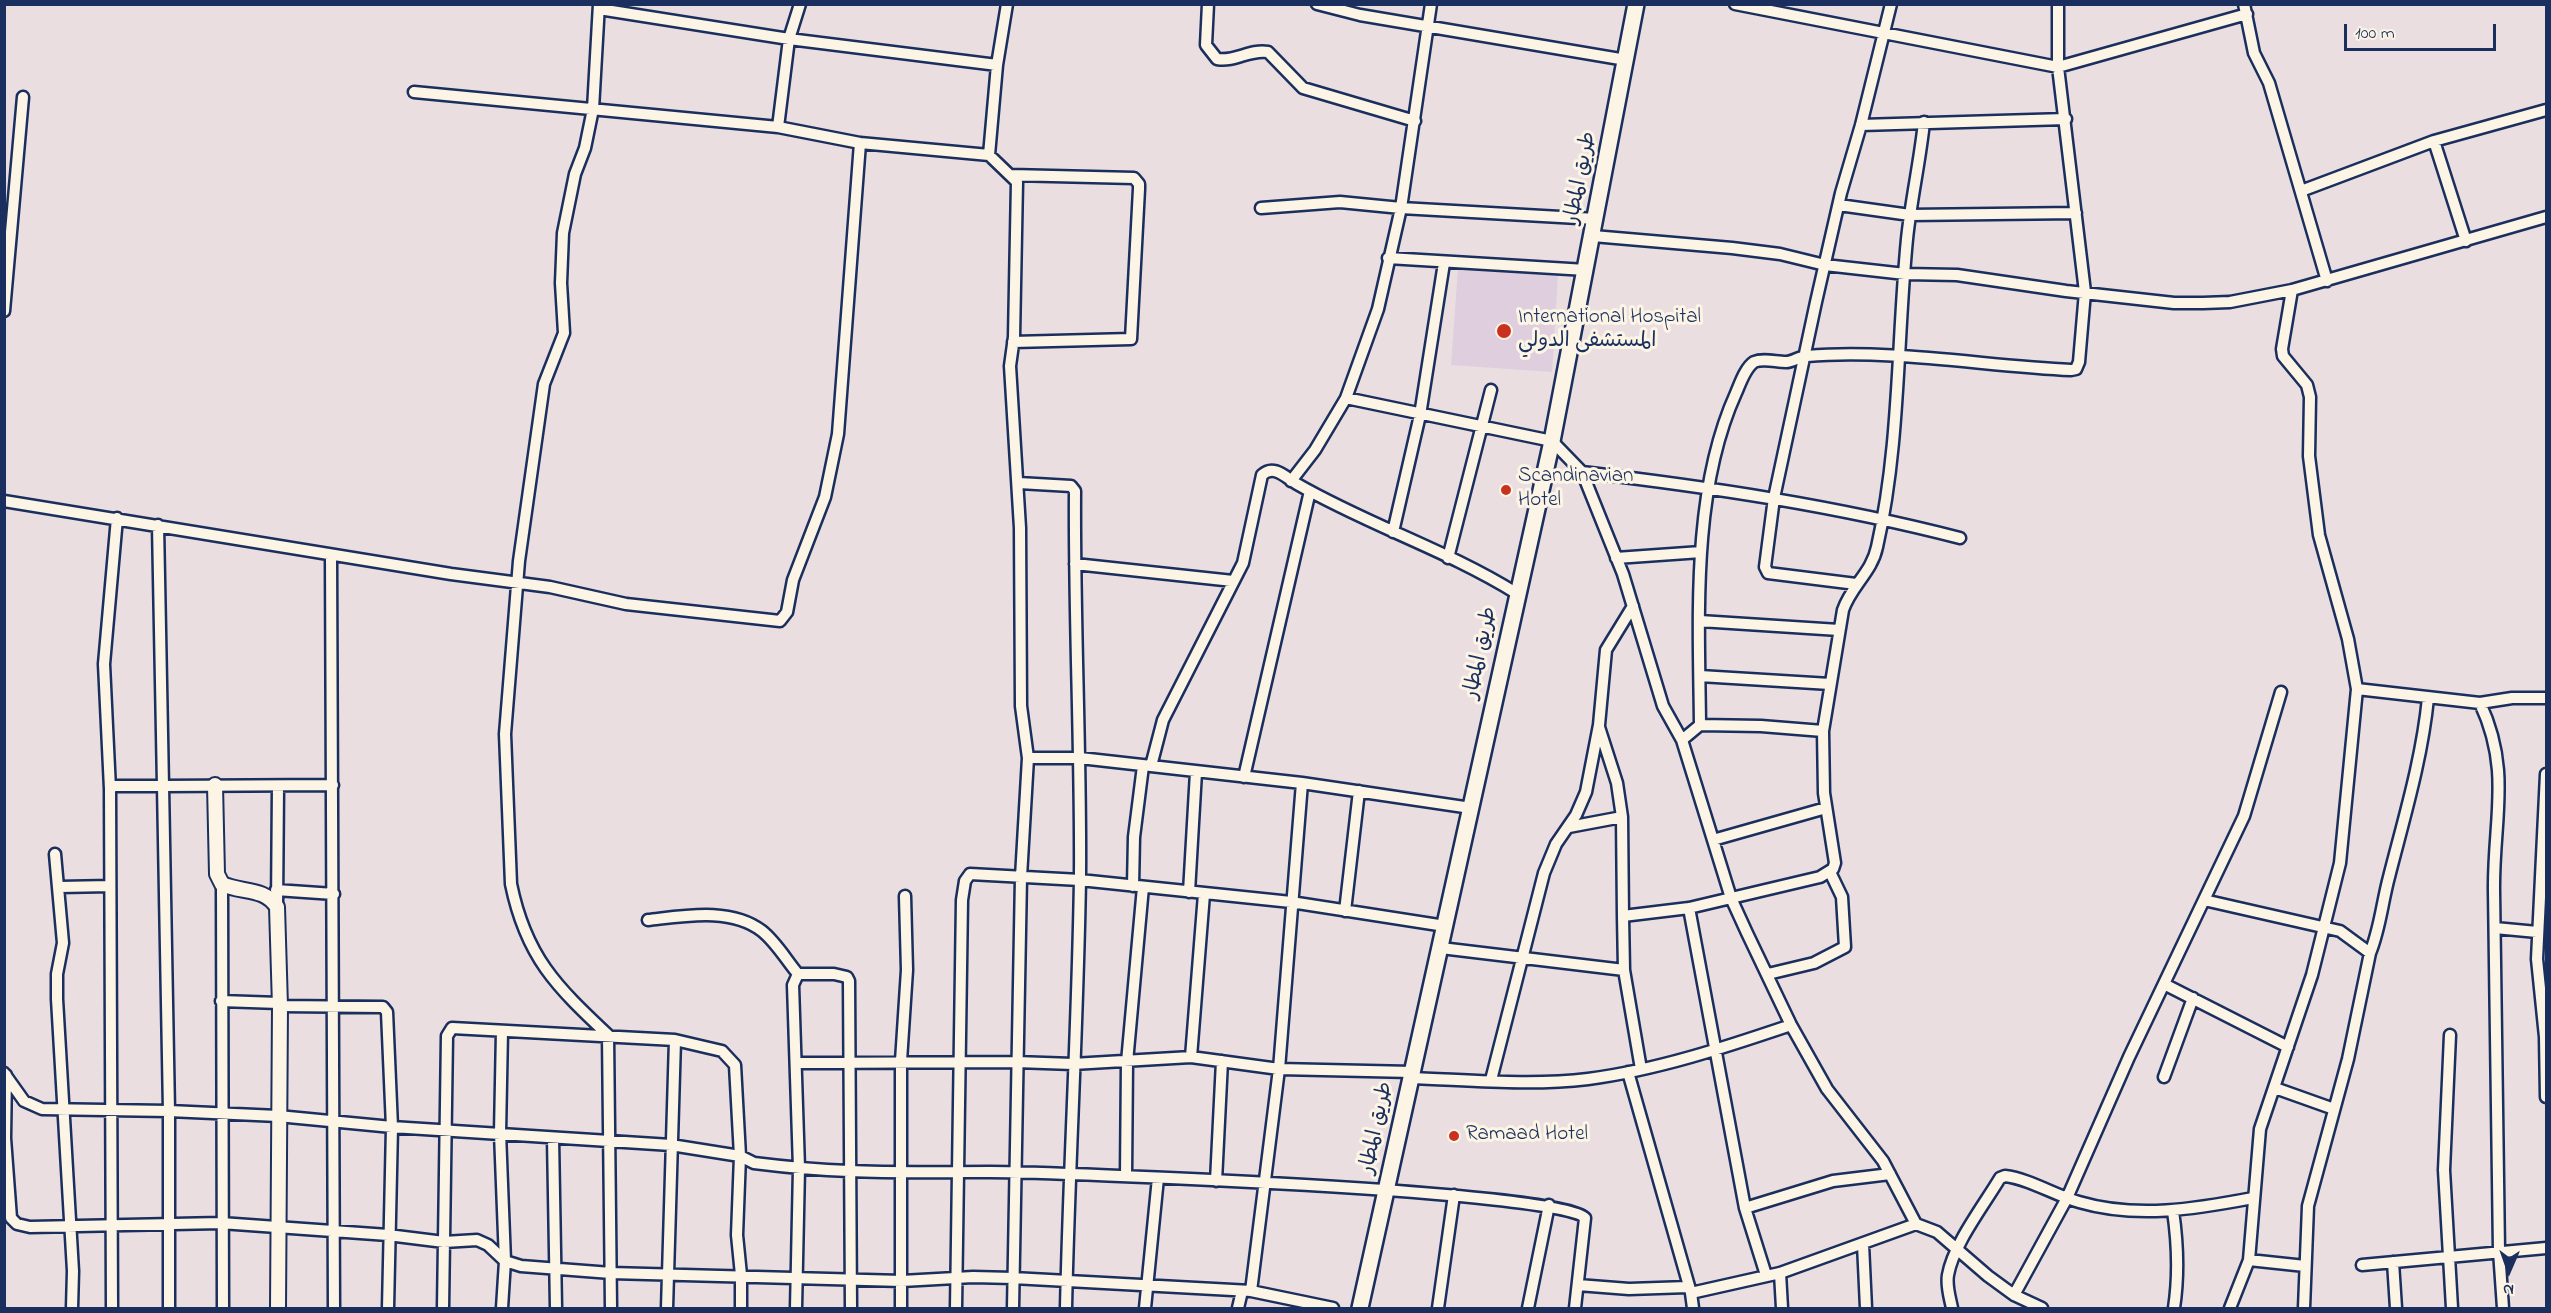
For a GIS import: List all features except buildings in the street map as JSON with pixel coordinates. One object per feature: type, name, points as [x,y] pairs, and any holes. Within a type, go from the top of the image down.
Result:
[{"type":"main road","name":"طريق المطار","points":[[1359,1308],[1441,948],[1516,593],[1552,441],[1636,4]]},
{"type":"street","points":[[778,127],[789,39],[800,4]]},
{"type":"street","points":[[989,155],[1007,4]]},
{"type":"street","points":[[1208,4],[1206,45],[1217,59],[1234,59],[1251,51],[1268,52],[1302,88],[1415,121]]},
{"type":"street","points":[[1317,4],[1360,15],[1626,60]]},
{"type":"street","points":[[1291,481],[1314,450],[1346,398],[1378,309],[1401,208],[1431,4]]},
{"type":"street","points":[[1735,4],[2058,67],[2246,9],[2254,53],[2269,83],[2327,281]]},
{"type":"street","points":[[1856,584],[1766,570],[1774,498],[1825,265],[1892,4]]},
{"type":"street","points":[[1700,725],[1701,552],[1710,487],[1727,413],[1753,363],[1788,362],[1805,356],[1899,357],[2026,368],[2076,369],[2079,362],[2085,292],[2058,67],[2058,4]]},
{"type":"street","points":[[611,1308],[608,1035],[558,988],[539,962],[515,904],[511,884],[505,734],[518,584],[544,384],[564,333],[561,283],[563,233],[575,174],[585,148],[593,109],[599,7],[789,39],[998,65]]},
{"type":"street","points":[[414,92],[778,127],[860,143],[989,155],[1017,182],[1010,399],[1019,483],[1021,706],[1028,758],[1021,877],[1013,1308]]},
{"type":"street","points":[[4,311],[23,97]]},
{"type":"street","points":[[2301,191],[2434,141],[2547,110]]},
{"type":"street","points":[[1861,125],[2066,119]]},
{"type":"street","points":[[1623,916],[1649,915],[1689,908],[1830,872],[1835,863],[1826,808],[1822,731],[1839,630],[1848,595],[1872,562],[1882,518],[1895,434],[1910,214],[1918,176],[1924,122]]},
{"type":"street","points":[[2434,141],[2466,241]]},
{"type":"street","points":[[4,501],[332,555],[550,587],[626,604],[773,622],[783,618],[793,580],[825,497],[838,434],[860,143]]},
{"type":"street","points":[[1011,175],[1134,178],[1139,184],[1131,339],[1013,342]]},
{"type":"street","points":[[1261,208],[1340,202],[1401,208],[1596,219]]},
{"type":"street","points":[[1839,206],[1910,214],[2076,213]]},
{"type":"street","points":[[1593,236],[1742,249],[1780,254],[1825,265],[1905,274],[1957,275],[2174,303],[2203,303],[2230,302],[2292,290],[2547,217]]},
{"type":"street","points":[[1388,258],[1586,270]]},
{"type":"street","points":[[1393,532],[1420,415],[1444,263]]},
{"type":"street","points":[[2230,1308],[2249,1260],[2260,1129],[2325,928],[2340,863],[2357,689],[2348,639],[2319,535],[2309,456],[2310,397],[2307,385],[2283,356],[2282,349],[2292,290]]},
{"type":"street","points":[[1448,558],[1491,390]]},
{"type":"street","points":[[1346,398],[1552,441],[1582,472],[1633,606],[1663,706],[1682,740],[1731,897],[1791,1025],[1827,1089],[1866,1137],[1890,1174],[1916,1224]]},
{"type":"street","points":[[1126,1176],[1128,1062],[1138,886],[1134,837],[1147,766],[1163,720],[1243,563],[1262,475],[1275,470],[1310,491],[1516,593]]},
{"type":"street","points":[[1582,472],[1710,487],[1774,498],[1882,518],[1960,538]]},
{"type":"street","points":[[1019,483],[1074,488],[1080,758],[1080,880],[1066,1308]]},
{"type":"street","points":[[1244,777],[1310,491]]},
{"type":"street","points":[[112,1308],[110,789],[104,664],[117,518]]},
{"type":"street","points":[[158,525],[169,1111],[169,1308]]},
{"type":"street","points":[[1616,558],[1701,552]]},
{"type":"street","points":[[332,555],[334,1308]]},
{"type":"street","points":[[1075,564],[1233,581]]},
{"type":"street","points":[[1491,1080],[1544,873],[1556,844],[1569,827],[1586,792],[1599,726],[1606,650],[1633,606]]},
{"type":"street","points":[[1700,621],[1839,630]]},
{"type":"street","points":[[1700,676],[1830,684]]},
{"type":"street","points":[[2357,689],[2480,703],[2512,698],[2547,698]]},
{"type":"street","points":[[2014,1295],[2067,1198],[2082,1160],[2163,984],[2244,816],[2282,692]]},
{"type":"street","points":[[2304,1308],[2308,1206],[2348,1059],[2370,953],[2378,934],[2384,896],[2421,751],[2428,698]]},
{"type":"street","points":[[2480,703],[2491,727],[2498,756],[2500,803],[2494,889],[2499,1251],[2503,1308]]},
{"type":"street","points":[[1682,740],[1700,725],[1761,726],[1822,731]]},
{"type":"street","points":[[1599,726],[1617,783],[1622,817],[1624,970],[1641,1069]]},
{"type":"street","points":[[1028,758],[1080,758],[1302,783],[1471,808]]},
{"type":"street","points":[[1189,892],[1196,772]]},
{"type":"street","points":[[2547,774],[2545,845],[2537,932],[2537,959],[2546,1037],[2547,1097]]},
{"type":"street","points":[[1238,1308],[1246,1291],[1266,1184],[1279,1069],[1302,783]]},
{"type":"street","points":[[214,785],[217,874],[222,884],[223,1308]]},
{"type":"street","points":[[110,789],[114,786],[333,785]]},
{"type":"street","points":[[278,787],[276,890],[279,1004],[278,1308]]},
{"type":"street","points":[[1345,911],[1359,791]]},
{"type":"street","points":[[1713,840],[1826,808]]},
{"type":"street","points":[[1569,827],[1622,817]]},
{"type":"street","points":[[55,854],[60,887],[63,943],[57,974],[72,1308]]},
{"type":"street","points":[[1768,974],[1814,963],[1845,947],[1842,897],[1830,872]]},
{"type":"street","points":[[956,1308],[962,900],[965,881],[973,873],[1080,880],[1291,902],[1445,926]]},
{"type":"street","points":[[222,884],[236,890],[263,892],[271,897],[277,907]]},
{"type":"street","points":[[60,887],[110,886]]},
{"type":"street","points":[[276,890],[334,894]]},
{"type":"street","points":[[1191,1057],[1204,894]]},
{"type":"street","points":[[901,1308],[901,1061],[907,970],[905,896]]},
{"type":"street","points":[[2204,900],[2340,931],[2370,953]]},
{"type":"street","points":[[1689,908],[1745,1208],[1766,1275]]},
{"type":"street","points":[[648,920],[703,915],[723,916],[753,924],[765,932],[798,974]]},
{"type":"street","points":[[2495,928],[2537,932]]},
{"type":"street","points":[[1441,948],[1624,970]]},
{"type":"street","points":[[798,974],[834,974],[847,977],[850,991],[848,1061],[851,1308]]},
{"type":"street","points":[[796,1308],[799,1168],[798,1063],[793,985],[798,974]]},
{"type":"street","points":[[2163,984],[2288,1047]]},
{"type":"street","points":[[2164,1077],[2193,998]]},
{"type":"street","points":[[221,1001],[386,1009],[392,1127],[388,1308]]},
{"type":"street","points":[[798,1063],[901,1061],[959,1064],[1016,1062],[1073,1064],[1191,1057],[1279,1069],[1540,1082],[1587,1079],[1628,1072],[1716,1049],[1791,1025]]},
{"type":"street","points":[[443,1308],[449,1029],[476,1028],[675,1040],[722,1051],[735,1065],[740,1156],[737,1235],[741,1275],[741,1308]]},
{"type":"street","points":[[502,1031],[500,1133],[505,1261],[502,1308]]},
{"type":"street","points":[[2450,1035],[2444,1170],[2452,1308]]},
{"type":"street","points":[[667,1308],[675,1040]]},
{"type":"street","points":[[1216,1181],[1222,1061]]},
{"type":"street","points":[[1628,1072],[1690,1290],[1693,1308]]},
{"type":"street","points":[[5,1074],[24,1101],[42,1109],[278,1116],[392,1127],[671,1145],[740,1156],[754,1163],[850,1172],[1126,1176],[1386,1189],[1549,1205],[1579,1212],[1585,1218],[1575,1308]]},
{"type":"street","points":[[5,1074],[5,1138],[11,1218],[22,1226],[70,1228],[221,1223],[388,1235],[444,1242],[477,1240],[488,1245],[505,1261],[521,1266],[556,1269],[851,1281],[1013,1278],[1246,1291],[1333,1308]]},
{"type":"street","points":[[2275,1088],[2334,1109]]},
{"type":"street","points":[[553,1138],[556,1308]]},
{"type":"street","points":[[1745,1208],[1833,1181],[1890,1174]]},
{"type":"street","points":[[1952,1308],[1948,1277],[1957,1251],[2000,1178],[2011,1177],[2067,1198],[2099,1207],[2173,1211],[2253,1198]]},
{"type":"street","points":[[1145,1308],[1158,1178]]},
{"type":"street","points":[[1438,1308],[1454,1196]]},
{"type":"street","points":[[1528,1308],[1549,1205]]},
{"type":"street","points":[[2173,1211],[2178,1246],[2178,1280],[2174,1308]]},
{"type":"street","points":[[1578,1285],[1690,1290],[1780,1273],[1916,1224],[1937,1232],[1957,1251],[2014,1295],[2042,1308]]},
{"type":"street","points":[[1863,1244],[1866,1308]]},
{"type":"street","points":[[2361,1264],[2547,1248]]},
{"type":"street","points":[[2249,1260],[2304,1266]]},
{"type":"street","points":[[2393,1262],[2396,1308]]},
{"type":"street","points":[[1780,1273],[1782,1308]]},
{"type":"shaded area","name":"International Hospital المستشفى الدولي","points":[[1458,268],[1558,275],[1552,372],[1451,365]]},
{"type":"place","name":"International Hospital المستشفى الدولي","points":[[1504,331]]},
{"type":"place","name":"Scandinavian Hotel","points":[[1506,490]]},
{"type":"place","name":"Ramaad Hotel","points":[[1454,1136]]}]
